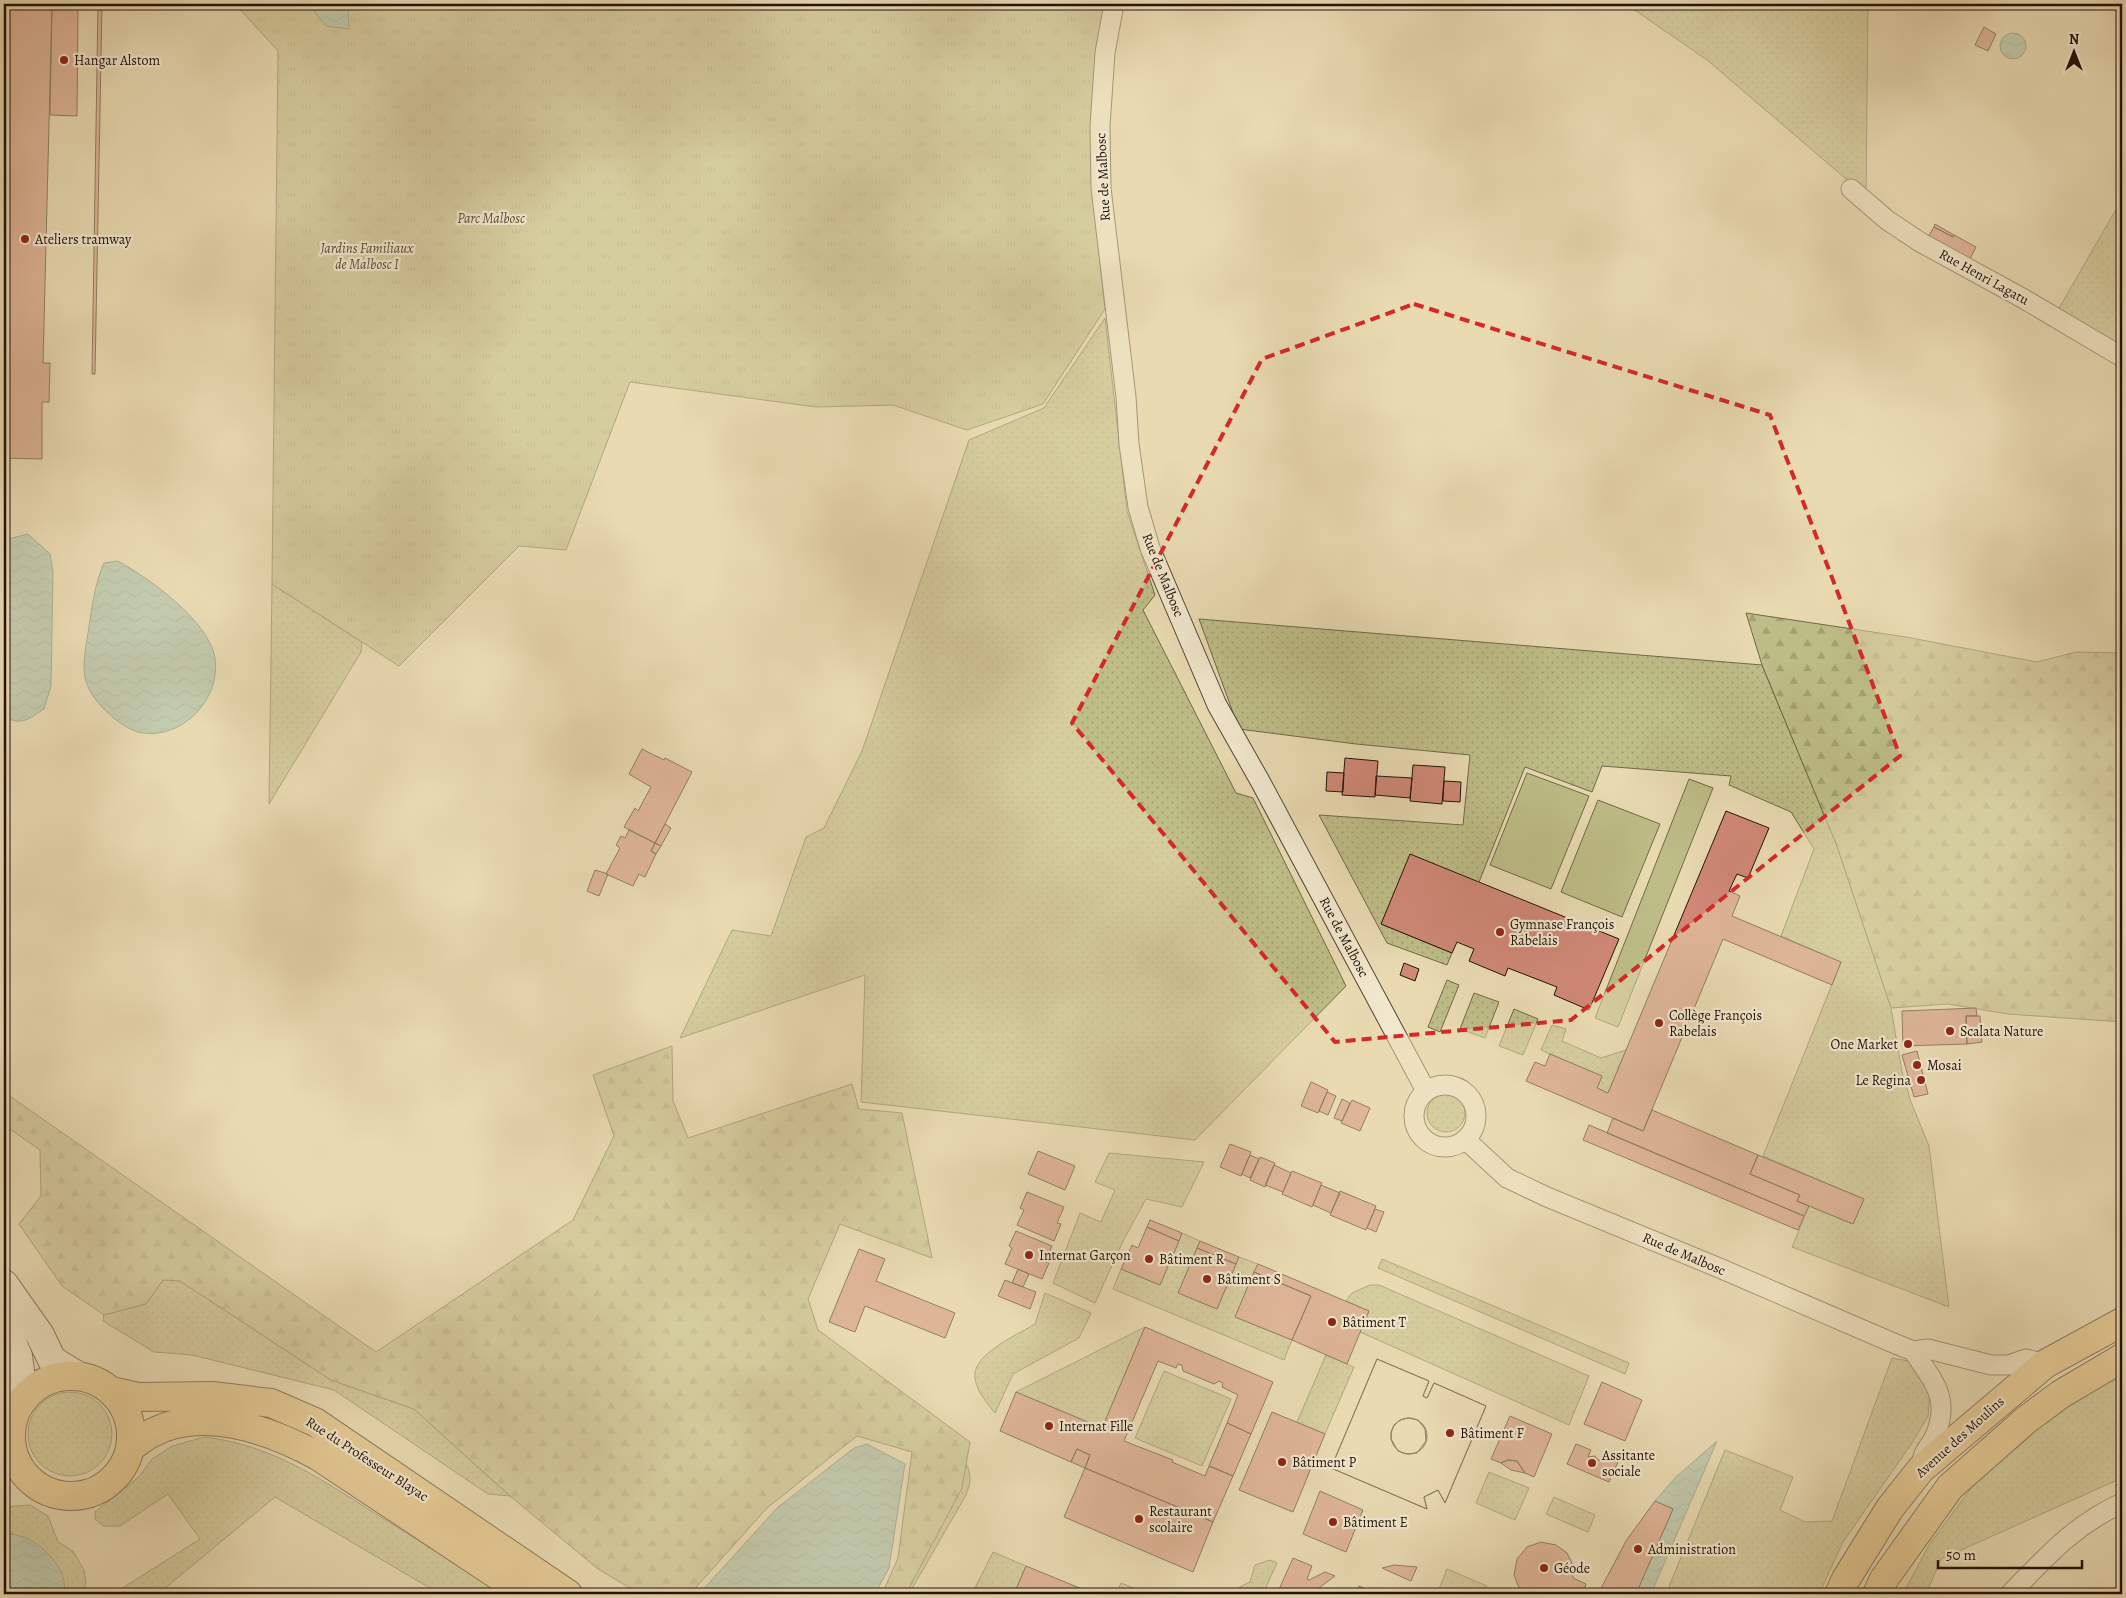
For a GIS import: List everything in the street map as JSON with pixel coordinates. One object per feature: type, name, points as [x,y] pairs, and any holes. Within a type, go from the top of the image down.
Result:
[{"type":"main road","points":[[4,1284],[40,1335],[52,1360],[78,1376]]},
{"type":"main road","name":"Avenue des Moulins","points":[[1839,1594],[1846,1579],[1890,1508],[1921,1469],[2044,1364],[2122,1322]]},
{"type":"main road","points":[[4,1324],[18,1356],[24,1399]]},
{"type":"main road","points":[[1877,1594],[1884,1579],[1950,1487],[2026,1420],[2060,1394],[2122,1358]]},
{"type":"main road","points":[[62,1376],[78,1376],[96,1381],[111,1391],[122,1402],[132,1432],[131,1447],[126,1463],[116,1477],[103,1488],[88,1494],[71,1496],[55,1494],[41,1488],[16,1482],[19,1465],[7,1437],[17,1410],[24,1399],[35,1388],[48,1380],[62,1376]]},
{"type":"main road","name":"Rue du Professeur Blayac","points":[[111,1391],[138,1397],[212,1396],[271,1403],[315,1422],[568,1594]]},
{"type":"main road","name":"Rue du Professeur Blayac","points":[[131,1447],[151,1433],[180,1424],[212,1421],[245,1426],[285,1438],[318,1456],[526,1594]]},
{"type":"street","name":"Rue de Malbosc","points":[[1114,4],[1105,53],[1100,126],[1101,188],[1126,397],[1129,444],[1138,507],[1150,548],[1217,705],[1260,781],[1426,1091]]},
{"type":"street","name":"Rue Henri Lagatu","points":[[1851,189],[1887,220],[1920,242],[2024,299],[2122,357]]},
{"type":"street","points":[[1446,1084],[1456,1086],[1469,1096],[1476,1112],[1476,1122],[1473,1131],[1466,1140],[1457,1145],[1436,1146],[1424,1139],[1417,1131],[1414,1109],[1418,1099],[1426,1091],[1434,1086],[1446,1084]]},
{"type":"street","name":"Rue de Malbosc","points":[[1466,1140],[1507,1178],[1913,1351],[1929,1371],[1937,1389],[1941,1406],[1940,1418],[1934,1437],[1922,1456],[1921,1469]]},
{"type":"street","name":"Rue de Malbosc","points":[[1913,1351],[1928,1349],[1991,1365],[2008,1365],[2026,1359],[2044,1364]]},
{"type":"street","points":[[2010,1594],[2058,1544],[2077,1528],[2100,1513],[2122,1503]]},
{"type":"highlighted area","points":[[1414,304],[1770,415],[1900,756],[1571,1020],[1335,1042],[1072,723],[1262,359]]},
{"type":"green space","name":"Parc Malbosc","points":[[235,4],[1107,4],[1093,198],[1105,309],[1043,404],[967,430],[893,405],[816,407],[630,382],[566,550],[519,546],[399,666],[272,584],[278,51]]},
{"type":"green space","points":[[1626,4],[1868,4],[1866,196],[1707,60]]},
{"type":"green space","points":[[2122,199],[2122,347],[2058,310]]},
{"type":"green space","points":[[1105,318],[1127,511],[1155,595],[1143,610],[1236,793],[1253,798],[1346,986],[1195,1140],[861,1102],[865,975],[680,1038],[732,930],[771,936],[806,837],[824,828],[862,751],[969,440],[1044,408]]},
{"type":"green space","points":[[272,584],[362,642],[361,652],[269,804]]},
{"type":"green space","points":[[1746,613],[1906,637],[2037,662],[2076,652],[2122,653],[2122,1022],[2008,1014],[1948,1004],[1891,1008],[1837,846],[1762,665]]},
{"type":"green space","points":[[1199,619],[1762,665],[1837,846],[1891,1008],[1902,1072],[1911,1102],[1929,1146],[1949,1307],[1792,1247],[1809,1206],[1853,1224],[1864,1199],[1763,1156],[1841,962],[1781,936],[1814,849],[1791,812],[1729,785],[1731,776],[1602,766],[1592,792],[1525,767],[1479,882],[1381,924],[1452,953],[1447,965],[1387,943],[1319,815],[1463,825],[1470,755],[1356,744],[1239,729]]},
{"type":"green space","points":[[1527,773],[1589,796],[1551,889],[1490,865]]},
{"type":"green space","points":[[1689,779],[1713,788],[1618,1027],[1595,1018]]},
{"type":"green space","points":[[1598,800],[1660,824],[1622,917],[1561,892]]},
{"type":"green space","points":[[1447,980],[1459,985],[1440,1032],[1428,1027]]},
{"type":"green space","points":[[1474,993],[1499,1002],[1485,1038],[1460,1029]]},
{"type":"green space","points":[[1514,1009],[1538,1019],[1523,1055],[1499,1046]]},
{"type":"green space","points":[[1552,1025],[1566,1029],[1562,1041],[1601,1058],[1626,1050],[1608,1093],[1597,1088],[1602,1076],[1541,1050]]},
{"type":"green space","points":[[672,1046],[673,1101],[688,1138],[852,1084],[859,1109],[902,1113],[932,1258],[840,1224],[808,1299],[818,1330],[970,1442],[962,1488],[906,1594],[882,1594],[898,1558],[912,1452],[857,1436],[767,1508],[690,1594],[640,1594],[598,1569],[510,1496],[414,1409],[331,1380],[180,1281],[163,1280],[146,1304],[104,1315],[62,1286],[19,1224],[41,1196],[40,1150],[4,1125],[4,1092],[376,1352],[573,1220],[614,1136],[593,1075]]},
{"type":"green space","points":[[1446,1094],[1460,1099],[1465,1113],[1460,1127],[1446,1132],[1432,1127],[1427,1113],[1432,1099]]},
{"type":"green space","points":[[1109,1153],[1204,1162],[1182,1207],[1146,1199],[1124,1239],[1095,1303],[1053,1283],[1080,1213],[1101,1222],[1115,1190],[1095,1182]]},
{"type":"green space","points":[[1182,1233],[1200,1241],[1179,1293],[1217,1309],[1239,1257],[1258,1264],[1235,1317],[1292,1340],[1284,1360],[1113,1289],[1121,1269],[1160,1285]]},
{"type":"green space","points":[[1382,1259],[1629,1363],[1625,1374],[1378,1268]]},
{"type":"green space","points":[[163,1280],[180,1281],[331,1380],[414,1409],[510,1496],[488,1494],[334,1390],[192,1355],[154,1352],[103,1321],[104,1315],[146,1304]]},
{"type":"green space","points":[[1370,1285],[1379,1285],[1589,1376],[1569,1425],[1360,1332],[1369,1311],[1346,1301],[1352,1293]]},
{"type":"green space","points":[[1045,1293],[1091,1313],[1079,1338],[1013,1374],[995,1413],[977,1387],[975,1373],[978,1364],[995,1348],[1035,1324]]},
{"type":"green space","points":[[1145,1327],[1102,1428],[1016,1392]]},
{"type":"green space","points":[[1326,1355],[1354,1367],[1325,1434],[1297,1422]]},
{"type":"green space","points":[[1892,1358],[1908,1361],[1930,1392],[1928,1416],[1912,1443],[1843,1542],[1819,1594],[1666,1594],[1725,1450],[1793,1477],[1780,1510],[1805,1522],[1832,1521]]},
{"type":"green space","points":[[1164,1371],[1231,1399],[1202,1466],[1135,1438]]},
{"type":"green space","points":[[2122,1376],[2122,1478],[1941,1559],[1926,1594],[1903,1594],[1929,1545],[1977,1480],[2023,1440],[2080,1398]]},
{"type":"green space","points":[[70,1392],[93,1399],[105,1411],[112,1434],[105,1457],[93,1469],[70,1476],[47,1469],[35,1457],[28,1434],[35,1411],[47,1399]]},
{"type":"green space","points":[[205,1437],[230,1441],[253,1448],[295,1465],[439,1553],[501,1594],[440,1594],[275,1497],[158,1594],[113,1594],[200,1539],[168,1494],[120,1526],[103,1526],[95,1519],[95,1512],[140,1476],[151,1460],[172,1446]]},
{"type":"green space","points":[[965,1462],[970,1478],[966,1495],[909,1594],[896,1594]]},
{"type":"green space","points":[[1489,1472],[1529,1488],[1515,1520],[1476,1503]]},
{"type":"green space","points":[[1554,1497],[1595,1515],[1588,1532],[1546,1514]]},
{"type":"green space","points":[[30,1505],[48,1516],[58,1542],[73,1551],[84,1570],[86,1583],[83,1594],[4,1594],[4,1507]]},
{"type":"green space","points":[[993,1552],[1026,1566],[1014,1594],[972,1594]]},
{"type":"green space","points":[[1270,1560],[1277,1563],[1263,1594],[1231,1594],[1232,1591],[1250,1582],[1255,1565]]},
{"type":"green space","points":[[1447,1569],[1487,1586],[1483,1594],[1437,1594]]},
{"type":"green space","points":[[1121,1583],[1149,1594],[1116,1594]]},
{"type":"water","points":[[309,4],[348,4],[349,29],[326,26]]},
{"type":"water","points":[[2013,33],[2022,37],[2026,46],[2022,55],[2013,59],[2004,55],[2000,46],[2004,37]]},
{"type":"water","points":[[28,534],[50,554],[53,572],[51,686],[44,709],[25,720],[16,721],[4,717],[4,540]]},
{"type":"water","points":[[118,561],[161,589],[190,616],[202,630],[215,658],[212,688],[205,701],[185,723],[172,730],[142,733],[128,728],[107,712],[91,693],[87,685],[84,657],[96,588],[104,563]]},
{"type":"water","points":[[1717,1441],[1651,1594],[1636,1594],[1673,1509],[1655,1501],[1675,1478]]},
{"type":"water","points":[[867,1444],[905,1464],[889,1568],[875,1594],[699,1594],[777,1508],[854,1448]]},
{"type":"water","points":[[4,1532],[30,1540],[50,1556],[56,1563],[63,1578],[64,1594],[4,1594]]},
{"type":"building","name":"Ateliers tramway","points":[[4,4],[52,4],[43,363],[50,363],[49,402],[42,402],[42,459],[4,458]]},
{"type":"building","name":"Hangar Alstom","points":[[52,4],[78,4],[77,116],[50,115]]},
{"type":"building","points":[[98,4],[102,4],[95,374],[92,374]]},
{"type":"building","points":[[1984,27],[1996,34],[1988,51],[1975,45]]},
{"type":"building","points":[[1935,224],[1954,235],[1953,237],[1934,227]]},
{"type":"building","points":[[1934,227],[1976,247],[1968,263],[1927,239]]},
{"type":"building","points":[[642,749],[692,772],[655,843],[624,827],[635,808],[638,811],[651,787],[629,774]]},
{"type":"building","points":[[1345,758],[1378,761],[1375,797],[1342,795]]},
{"type":"building","points":[[1413,765],[1445,767],[1442,804],[1410,801]]},
{"type":"building","points":[[1327,772],[1344,773],[1343,792],[1326,791]]},
{"type":"building","points":[[1376,776],[1412,778],[1410,798],[1375,795]]},
{"type":"building","points":[[1444,781],[1461,782],[1460,802],[1443,801]]},
{"type":"building","points":[[1726,811],[1769,828],[1748,878],[1737,874],[1729,891],[1740,896],[1732,916],[1841,962],[1832,985],[1723,939],[1643,1131],[1526,1081],[1535,1062],[1545,1066],[1550,1054],[1602,1076],[1597,1088],[1608,1093]]},
{"type":"building","points":[[665,824],[671,828],[661,846],[655,843]]},
{"type":"building","points":[[629,830],[655,843],[651,851],[656,854],[645,877],[639,874],[633,886],[606,874],[620,848],[616,845],[621,836],[625,838]]},
{"type":"building","points":[[655,843],[661,846],[656,854],[651,851]]},
{"type":"building","name":"Gymnase François Rabelais","points":[[1410,854],[1619,939],[1589,1010],[1554,995],[1557,987],[1508,968],[1505,976],[1469,961],[1474,949],[1457,942],[1452,953],[1381,924]]},
{"type":"building","points":[[595,870],[608,874],[599,896],[587,891]]},
{"type":"building","points":[[1404,963],[1419,969],[1415,981],[1400,975]]},
{"type":"building","points":[[1976,1008],[1977,1016],[1966,1016],[1967,1044],[1903,1046],[1902,1011]]},
{"type":"building","points":[[1966,1016],[1980,1016],[1982,1042],[1967,1044]]},
{"type":"building","points":[[1917,1051],[1928,1094],[1914,1097],[1902,1055]]},
{"type":"building","points":[[1311,1082],[1328,1090],[1318,1113],[1301,1106]]},
{"type":"building","points":[[1327,1092],[1336,1096],[1328,1115],[1319,1111]]},
{"type":"building","points":[[1342,1099],[1350,1103],[1342,1121],[1334,1118]]},
{"type":"building","points":[[1352,1100],[1370,1108],[1360,1131],[1341,1123]]},
{"type":"building","points":[[1652,1110],[1758,1155],[1750,1174],[1800,1195],[1797,1201],[1809,1206],[1804,1216],[1607,1133],[1613,1118],[1643,1131]]},
{"type":"building","points":[[1589,1125],[1804,1216],[1798,1230],[1583,1140]]},
{"type":"building","points":[[1230,1144],[1251,1152],[1241,1176],[1220,1167]]},
{"type":"building","points":[[1038,1151],[1075,1166],[1065,1190],[1028,1174]]},
{"type":"building","points":[[1250,1155],[1259,1159],[1250,1178],[1242,1174]]},
{"type":"building","points":[[1758,1155],[1864,1199],[1853,1224],[1797,1201],[1800,1195],[1750,1174]]},
{"type":"building","points":[[1260,1157],[1275,1163],[1265,1187],[1250,1180]]},
{"type":"building","points":[[1274,1165],[1291,1173],[1283,1192],[1265,1185]]},
{"type":"building","points":[[1292,1171],[1322,1183],[1312,1207],[1282,1194]]},
{"type":"building","points":[[1321,1185],[1340,1193],[1331,1213],[1313,1205]]},
{"type":"building","points":[[1340,1191],[1376,1206],[1366,1230],[1330,1215]]},
{"type":"building","name":"Internat Garçon","points":[[1027,1192],[1064,1207],[1057,1223],[1061,1224],[1054,1241],[1017,1225],[1024,1210],[1020,1208]]},
{"type":"building","points":[[1375,1209],[1384,1212],[1376,1232],[1367,1228]]},
{"type":"building","points":[[1150,1220],[1182,1233],[1179,1241],[1147,1227]]},
{"type":"building","name":"Bâtiment R","points":[[1147,1227],[1179,1241],[1160,1285],[1121,1269],[1132,1245],[1138,1248]]},
{"type":"building","name":"Internat Garçon","points":[[1016,1231],[1052,1246],[1045,1262],[1049,1263],[1042,1279],[1005,1264],[1012,1248],[1009,1246]]},
{"type":"building","points":[[1200,1241],[1239,1257],[1236,1264],[1197,1248]]},
{"type":"building","name":"Bâtiment S","points":[[1197,1248],[1236,1264],[1217,1309],[1178,1293]]},
{"type":"building","points":[[859,1249],[885,1259],[876,1281],[955,1313],[945,1338],[865,1306],[855,1332],[829,1322]]},
{"type":"building","name":"Bâtiment T","points":[[1258,1264],[1369,1311],[1347,1364],[1292,1340],[1311,1296],[1254,1272]]},
{"type":"building","points":[[1018,1269],[1029,1274],[1023,1287],[1012,1283]]},
{"type":"building","points":[[1254,1272],[1311,1296],[1292,1340],[1235,1317]]},
{"type":"building","name":"Internat Garçon","points":[[1005,1280],[1036,1292],[1030,1309],[998,1296]]},
{"type":"building","name":"Internat Fille","points":[[1145,1327],[1273,1382],[1251,1434],[1227,1423],[1238,1395],[1222,1387],[1223,1383],[1219,1381],[1214,1384],[1183,1371],[1182,1365],[1178,1364],[1176,1368],[1158,1361],[1124,1441],[1173,1460],[1172,1462],[1205,1476],[1209,1466],[1233,1476],[1213,1522],[1085,1468],[1090,1455],[1077,1449],[1071,1462],[1000,1431],[1016,1392],[1102,1428]]},
{"type":"building","name":"Bâtiment F","points":[[1377,1359],[1429,1381],[1423,1396],[1427,1398],[1434,1383],[1486,1406],[1445,1503],[1438,1490],[1424,1497],[1427,1509],[1331,1468]],"holes":[[[1408,1418],[1418,1420],[1425,1429],[1426,1441],[1417,1453],[1407,1454],[1398,1451],[1391,1439],[1394,1425],[1400,1420]]]},
{"type":"building","name":"Bâtiment F","points":[[1377,1359],[1429,1381],[1423,1396],[1427,1398],[1434,1383],[1486,1406],[1445,1503],[1438,1490],[1424,1497],[1427,1509],[1331,1468]]},
{"type":"building","points":[[1602,1382],[1642,1400],[1625,1441],[1584,1424]]},
{"type":"building","name":"Bâtiment P","points":[[1272,1412],[1325,1434],[1293,1512],[1239,1490]]},
{"type":"building","points":[[1510,1416],[1552,1434],[1534,1477],[1525,1473],[1517,1461],[1508,1460],[1501,1463],[1491,1459]]},
{"type":"building","points":[[1409,1418],[1416,1419],[1422,1423],[1426,1429],[1426,1443],[1422,1449],[1416,1453],[1409,1454],[1402,1453],[1396,1449],[1392,1443],[1391,1436],[1392,1429],[1396,1423],[1402,1419]]},
{"type":"building","points":[[1227,1423],[1251,1434],[1233,1476],[1209,1466]]},
{"type":"building","name":"Assitante sociale","points":[[1576,1444],[1591,1450],[1588,1457],[1595,1456],[1599,1461],[1602,1456],[1618,1462],[1609,1482],[1567,1464]]},
{"type":"building","points":[[1077,1449],[1090,1455],[1085,1468],[1071,1462]]},
{"type":"building","points":[[1508,1460],[1517,1461],[1525,1473],[1511,1470],[1501,1463]]},
{"type":"building","name":"Restaurant scolaire","points":[[1085,1468],[1213,1522],[1193,1572],[1064,1517]]},
{"type":"building","name":"Bâtiment E","points":[[1320,1491],[1363,1510],[1346,1552],[1303,1534]]},
{"type":"building","name":"Administration","points":[[1655,1501],[1673,1509],[1636,1594],[1598,1594],[1626,1541]]},
{"type":"building","name":"Géode","points":[[1541,1542],[1556,1545],[1567,1553],[1572,1563],[1573,1578],[1586,1584],[1583,1594],[1568,1590],[1563,1594],[1524,1594],[1520,1590],[1514,1575],[1517,1559],[1527,1547]]},
{"type":"building","points":[[1293,1558],[1312,1566],[1307,1579],[1309,1580],[1325,1572],[1335,1576],[1311,1594],[1277,1594]]},
{"type":"building","points":[[1394,1565],[1417,1567],[1411,1581],[1382,1568]]},
{"type":"building","points":[[1026,1566],[1087,1591],[1086,1594],[1014,1594]]},
{"type":"building","points":[[1359,1586],[1378,1594],[1355,1594]]},
{"type":"place","name":"Hangar Alstom","points":[[64,60]]},
{"type":"place","name":"Ateliers tramway","points":[[25,239]]},
{"type":"place","name":"Gymnase François Rabelais","points":[[1500,932]]},
{"type":"place","name":"Collège François Rabelais","points":[[1659,1023]]},
{"type":"place","name":"Scalata Nature","points":[[1950,1031]]},
{"type":"place","name":"One Market","points":[[1908,1044]]},
{"type":"place","name":"Mosai","points":[[1917,1065]]},
{"type":"place","name":"Le Regina","points":[[1921,1080]]},
{"type":"place","name":"Internat Garçon","points":[[1029,1255]]},
{"type":"place","name":"Bâtiment R","points":[[1149,1259]]},
{"type":"place","name":"Bâtiment S","points":[[1207,1279]]},
{"type":"place","name":"Bâtiment T","points":[[1332,1322]]},
{"type":"place","name":"Internat Fille","points":[[1049,1426]]},
{"type":"place","name":"Bâtiment F","points":[[1450,1433]]},
{"type":"place","name":"Bâtiment P","points":[[1282,1462]]},
{"type":"place","name":"Assitante sociale","points":[[1592,1463]]},
{"type":"place","name":"Restaurant scolaire","points":[[1139,1519]]},
{"type":"place","name":"Bâtiment E","points":[[1333,1522]]},
{"type":"place","name":"Administration","points":[[1638,1549]]},
{"type":"place","name":"Géode","points":[[1544,1568]]},
{"type":"park label","name":"Jardins Familiaux de Malbosc I","points":[[367,256]]}]
